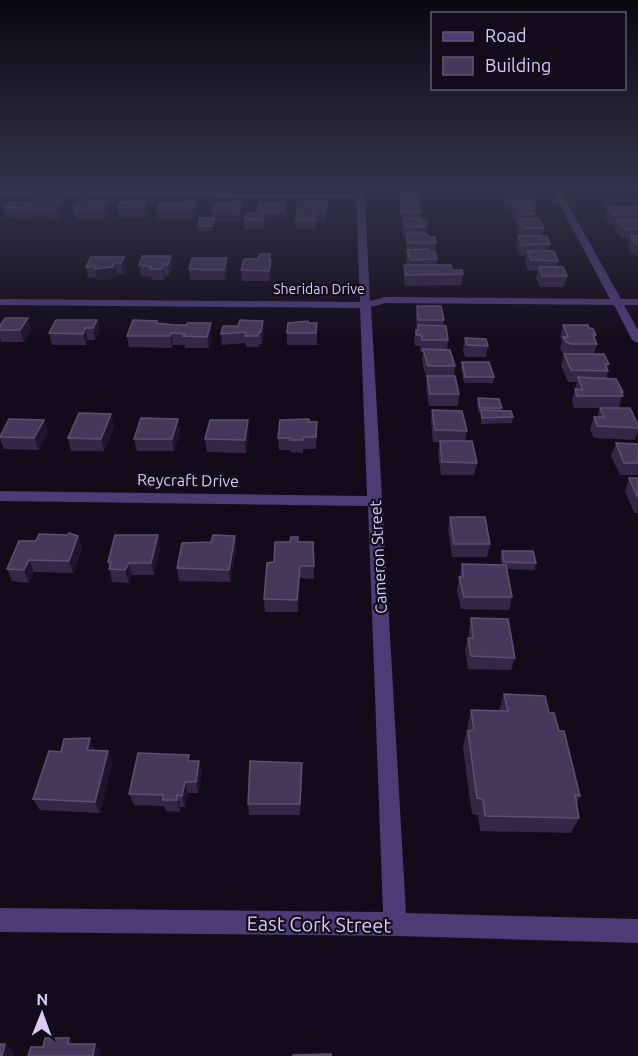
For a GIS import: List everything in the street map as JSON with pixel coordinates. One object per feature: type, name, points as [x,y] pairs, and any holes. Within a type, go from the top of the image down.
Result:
[{"type":"street","name":"Cameron Street","points":[[363,239],[395,924]]},
{"type":"street","points":[[583,239],[638,340]]},
{"type":"street","name":"Sheridan Drive","points":[[0,302],[367,305],[385,300],[638,302]]},
{"type":"street","name":"Reycraft Drive","points":[[0,496],[376,501]]},
{"type":"street","name":"East Cork Street","points":[[0,920],[395,924],[638,931]]},
{"type":"building","points":[[408,239],[435,239],[436,243],[408,243]]},
{"type":"building","points":[[519,239],[548,239],[550,244],[522,245]]},
{"type":"building","points":[[428,249],[429,252],[435,252],[437,259],[410,260],[407,250]]},
{"type":"building","points":[[527,251],[554,251],[558,261],[531,260]]},
{"type":"building","points":[[259,254],[270,254],[269,271],[241,270],[244,259],[258,259]]},
{"type":"building","points":[[142,256],[171,256],[168,265],[163,265],[162,269],[150,269],[151,267],[139,265]]},
{"type":"building","points":[[91,257],[124,257],[121,263],[115,263],[113,267],[95,269],[96,267],[86,267]]},
{"type":"building","points":[[192,258],[227,258],[224,270],[189,269]]},
{"type":"building","points":[[404,265],[451,265],[452,270],[462,270],[463,274],[406,275]]},
{"type":"building","points":[[539,267],[563,267],[567,276],[542,276]]},
{"type":"building","points":[[417,306],[441,306],[444,320],[418,320]]},
{"type":"building","points":[[5,318],[28,318],[20,330],[0,330]]},
{"type":"building","points":[[56,320],[97,320],[93,328],[85,328],[83,334],[49,333]]},
{"type":"building","points":[[133,320],[157,321],[156,323],[175,325],[211,323],[207,337],[171,333],[170,336],[127,336]]},
{"type":"building","points":[[240,320],[263,321],[261,332],[258,336],[245,336],[246,332],[221,334],[223,326],[238,326]]},
{"type":"building","points":[[308,321],[308,323],[317,323],[316,333],[287,333],[288,323]]},
{"type":"building","points":[[418,325],[446,326],[448,340],[422,340],[421,335],[416,335]]},
{"type":"building","points":[[563,325],[588,325],[596,335],[593,335],[597,344],[566,342],[563,337],[568,337]]},
{"type":"building","points":[[465,338],[486,339],[488,346],[467,345]]},
{"type":"building","points":[[423,349],[450,350],[455,366],[428,366]]},
{"type":"building","points":[[564,354],[604,354],[609,364],[605,364],[608,371],[571,370]]},
{"type":"building","points":[[462,362],[489,362],[494,377],[465,377]]},
{"type":"building","points":[[427,376],[455,376],[459,394],[430,394]]},
{"type":"building","points":[[578,377],[616,379],[623,396],[577,396],[575,389],[583,390]]},
{"type":"building","points":[[478,398],[499,399],[502,408],[480,408]]},
{"type":"building","points":[[600,408],[630,408],[638,428],[597,426],[594,417],[604,417]]},
{"type":"building","points":[[432,410],[462,411],[467,431],[435,430]]},
{"type":"building","points":[[481,410],[511,411],[513,417],[482,418]]},
{"type":"building","points":[[79,413],[111,414],[101,439],[68,438]]},
{"type":"building","points":[[141,418],[178,419],[172,439],[134,439]]},
{"type":"building","points":[[9,419],[44,420],[34,438],[0,437]]},
{"type":"building","points":[[309,419],[309,422],[317,422],[316,437],[303,437],[303,440],[278,438],[280,420]]},
{"type":"building","points":[[210,420],[248,420],[245,440],[205,439]]},
{"type":"building","points":[[440,441],[472,441],[477,463],[442,462]]},
{"type":"building","points":[[616,443],[638,444],[638,463],[624,463]]},
{"type":"building","points":[[629,478],[638,478],[638,498]]},
{"type":"building","points":[[450,517],[485,517],[490,544],[454,544]]},
{"type":"building","points":[[69,533],[78,536],[69,561],[29,560],[24,570],[7,569],[19,541],[36,541],[39,534],[67,535]]},
{"type":"building","points":[[115,535],[158,535],[151,563],[129,563],[125,570],[109,569],[111,562],[108,562]]},
{"type":"building","points":[[213,535],[235,536],[229,570],[177,568],[182,543],[211,542]]},
{"type":"building","points":[[291,537],[298,537],[298,542],[313,542],[314,566],[300,566],[297,600],[264,599],[267,563],[274,562],[275,542],[290,542]]},
{"type":"building","points":[[502,551],[533,551],[536,563],[504,562]]},
{"type":"building","points":[[462,564],[506,565],[512,597],[464,597],[459,577],[463,577]]},
{"type":"building","points":[[471,618],[508,619],[515,658],[471,656],[468,638],[473,638]]},
{"type":"building","points":[[504,694],[545,696],[549,713],[554,713],[559,731],[564,731],[580,796],[575,795],[579,818],[485,816],[483,799],[477,798],[468,731],[474,730],[471,710],[508,711]]},
{"type":"building","points":[[90,738],[87,750],[108,751],[95,802],[33,799],[49,751],[61,752],[64,739]]},
{"type":"building","points":[[138,753],[189,755],[188,761],[199,761],[196,782],[185,782],[182,796],[177,795],[177,800],[163,800],[163,795],[129,794]]},
{"type":"building","points":[[250,761],[302,763],[300,804],[248,804]]},
{"type":"building","points":[[45,1038],[69,1038],[68,1044],[95,1044],[93,1056],[28,1056],[31,1047],[43,1047]]},
{"type":"building","points":[[0,1044],[5,1044],[2,1056],[0,1056]]},
{"type":"building","points":[[331,1054],[331,1056],[293,1056],[293,1055]]}]
